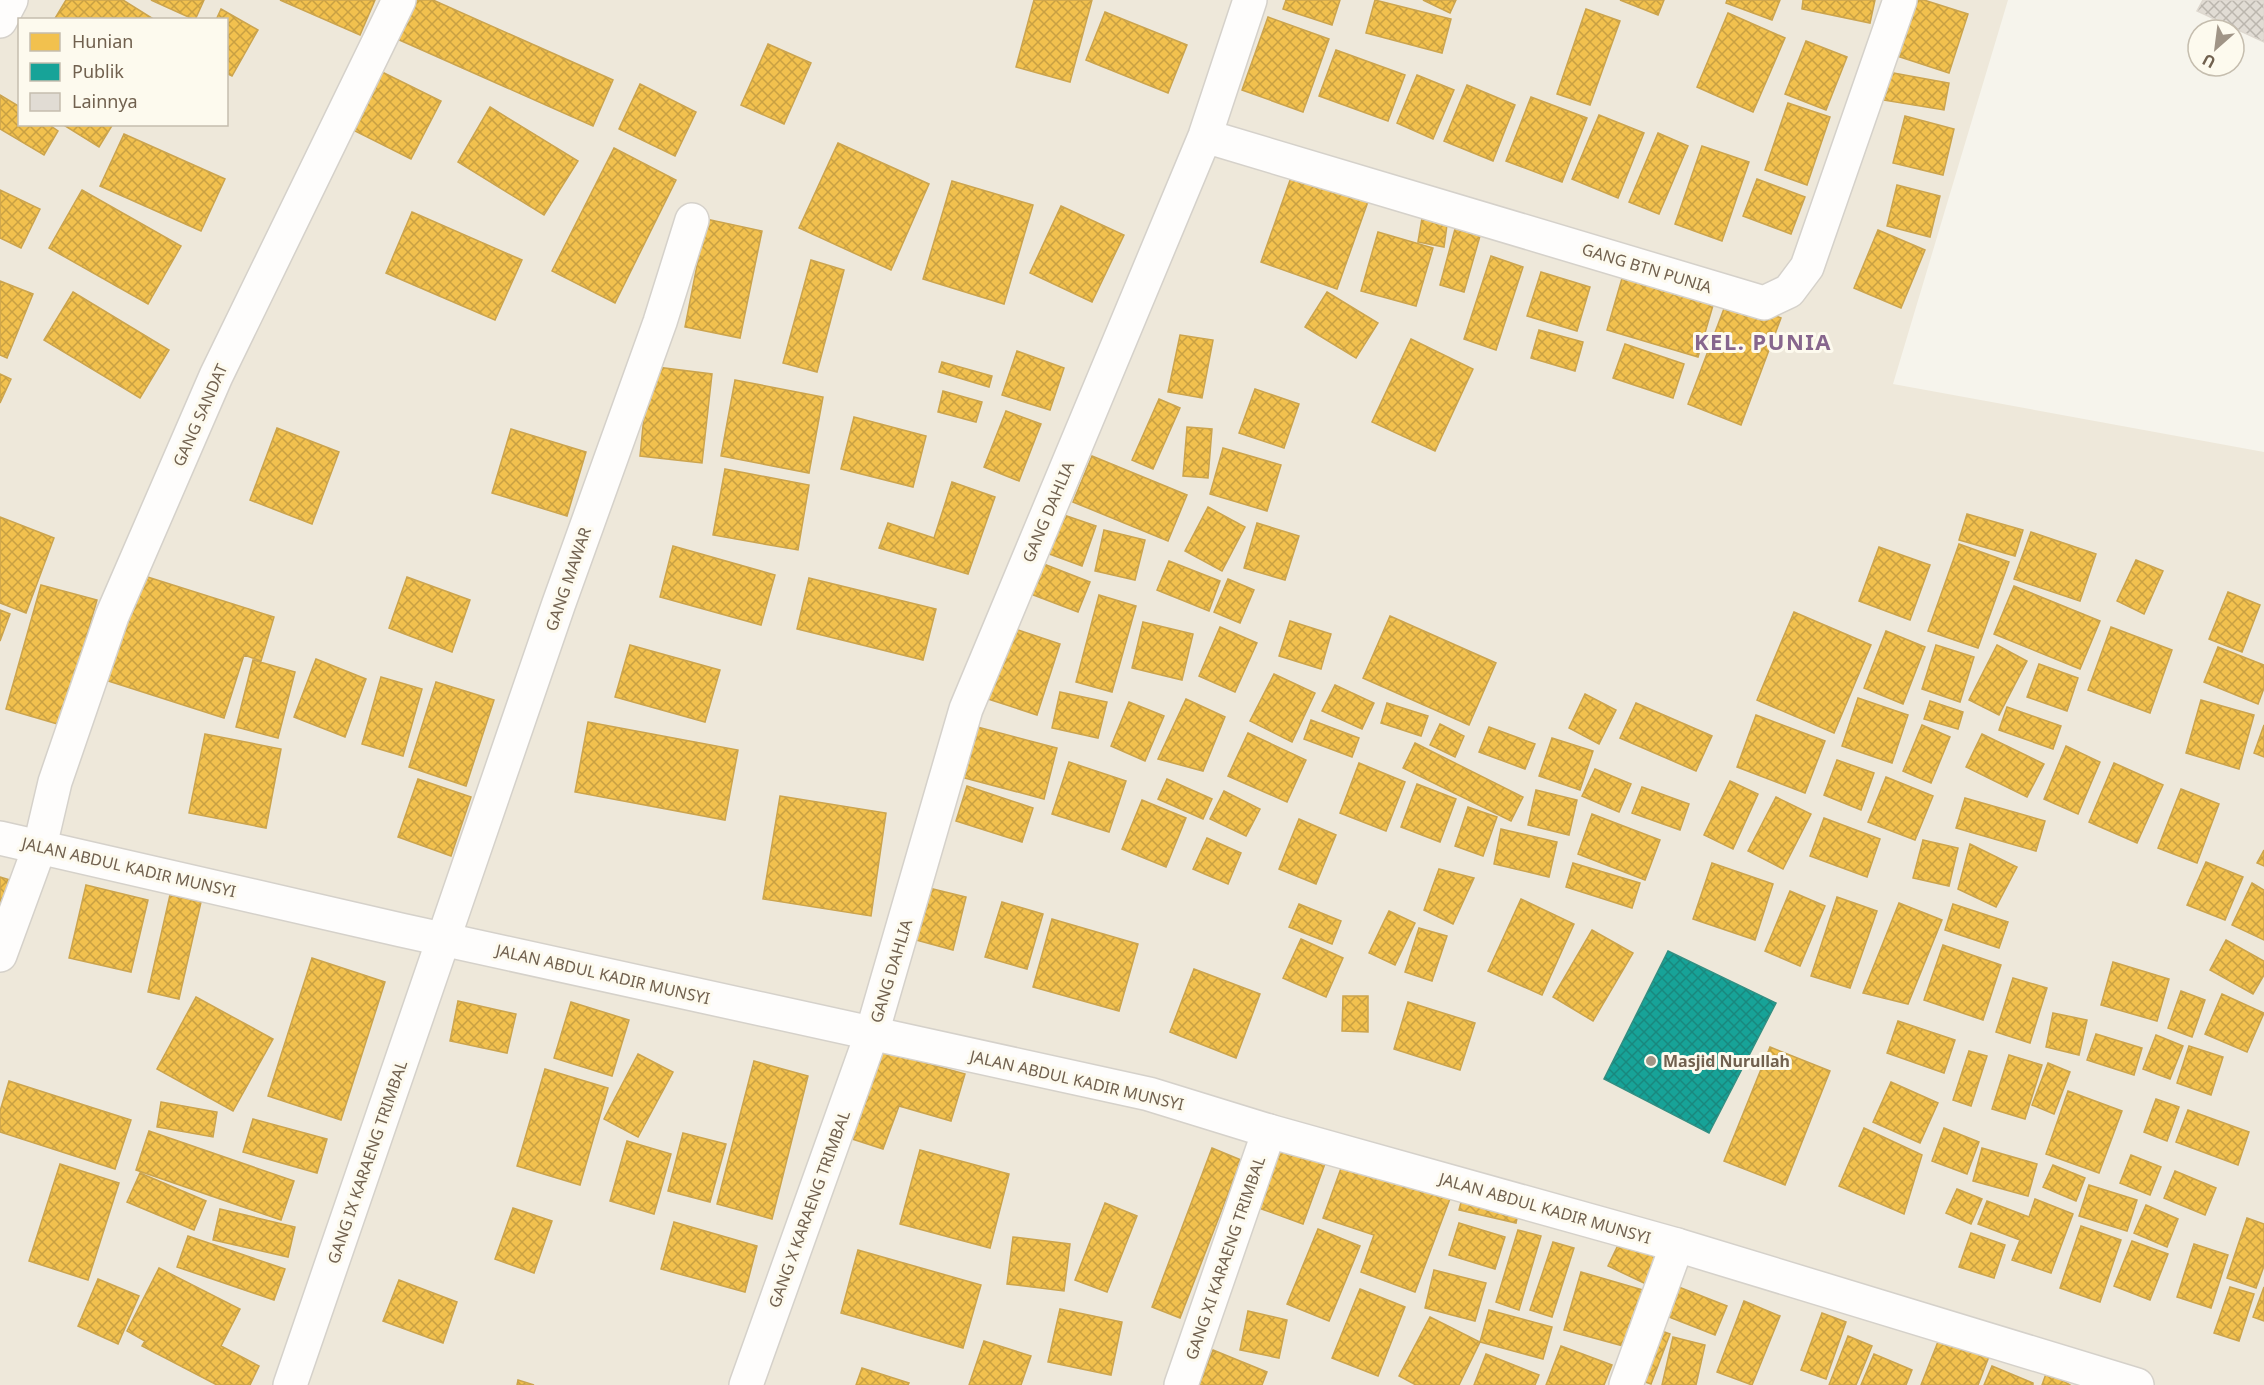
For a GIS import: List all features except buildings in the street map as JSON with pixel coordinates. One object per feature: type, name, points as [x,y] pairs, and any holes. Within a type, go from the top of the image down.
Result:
[{"type":"street","points":[[0,21],[11,0]]},
{"type":"street","name":"GANG SANDAT","points":[[0,955],[40,846],[55,782],[112,616],[216,376],[399,0]]},
{"type":"street","name":"GANG DAHLIA","points":[[872,1033],[966,709],[1205,136],[1250,0]]},
{"type":"street","name":"GANG BTN PUNIA","points":[[1205,136],[1764,303],[1789,291],[1807,267],[1900,0]]},
{"type":"street","name":"GANG MAWAR","points":[[445,939],[559,603],[660,322],[692,220]]},
{"type":"street","name":"JALAN ABDUL KADIR MUNSYI","points":[[0,838],[445,939],[1149,1094],[1269,1131],[1677,1245],[2138,1385]]},
{"type":"street","name":"GANG IX KARAENG TRIMBAL","points":[[290,1385],[445,939]]},
{"type":"street","name":"GANG X KARAENG TRIMBAL","points":[[746,1385],[872,1033]]},
{"type":"street","name":"GANG XI KARAENG TRIMBAL","points":[[1181,1385],[1269,1131]]},
{"type":"street","points":[[1626,1385],[1677,1245]]},
{"type":"shaded area","points":[[0,0],[2008,0],[1893,384],[2264,452],[2264,1385],[0,1385]]},
{"type":"place","name":"Masjid Nurullah","points":[[1651,1061]]},
{"type":"district","name":"KEL. PUNIA","points":[[1763,341]]}]
